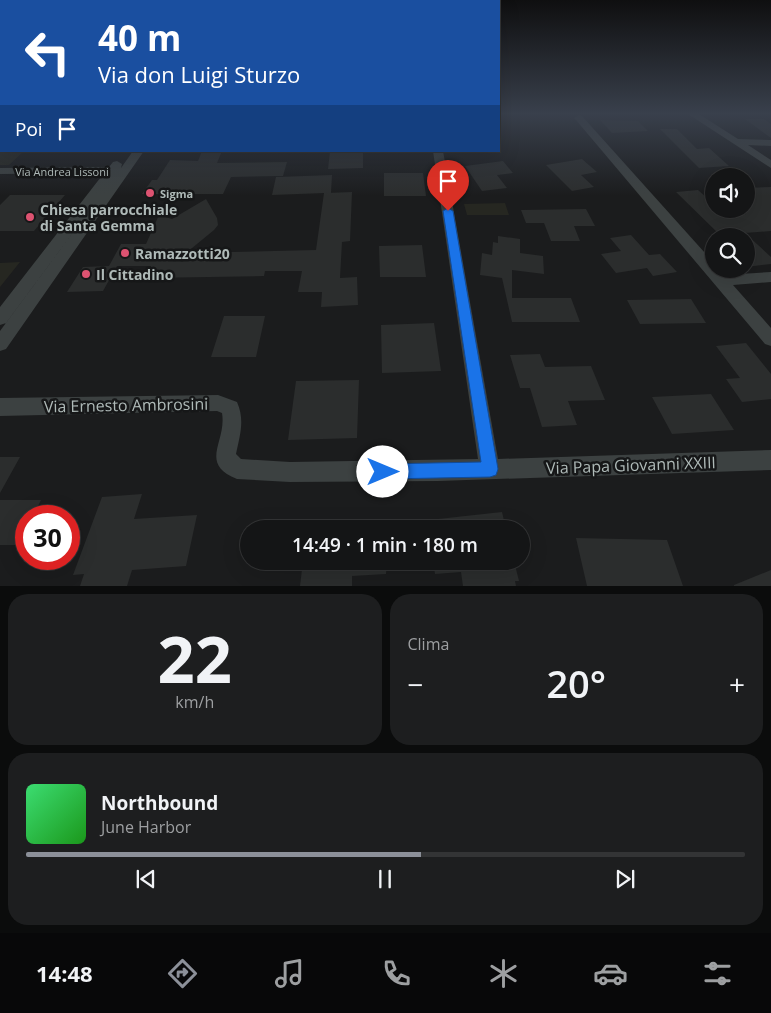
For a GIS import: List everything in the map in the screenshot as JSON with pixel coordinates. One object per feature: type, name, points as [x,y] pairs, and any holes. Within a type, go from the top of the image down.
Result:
[{"type":"street","points":[[599,141],[771,339]]},
{"type":"street","points":[[736,142],[771,143]]},
{"type":"street","points":[[736,142],[771,165]]},
{"type":"street","points":[[0,344],[115,174],[126,152]]},
{"type":"street","points":[[0,317],[115,174],[138,152]]},
{"type":"street","points":[[438,152],[490,469]]},
{"type":"street","name":"Via Andrea Lissoni","points":[[0,171],[115,174]]},
{"type":"street","name":"Via Andrea Lissoni","points":[[0,178],[115,174]]},
{"type":"street","points":[[721,280],[771,277]]},
{"type":"street","points":[[0,317],[20,316]]},
{"type":"street","name":"Via Ernesto Ambrosini","points":[[0,408],[218,404],[230,408],[233,423],[225,458],[237,469],[290,472],[490,469]]},
{"type":"street","name":"Via Papa Giovanni XXIII","points":[[490,469],[771,460]]},
{"type":"shaded area","points":[[0,152],[23,152],[9,165],[0,165]]},
{"type":"shaded area","points":[[505,203],[509,215],[467,215],[464,204]]},
{"type":"shaded area","points":[[20,262],[0,287],[0,263]]},
{"type":"building","points":[[672,141],[689,141],[697,149],[709,148],[729,166],[699,168]]},
{"type":"building","points":[[202,152],[222,152],[217,163],[287,162],[283,176],[231,177],[223,194],[142,194],[152,180],[157,180],[170,160],[198,161]]},
{"type":"building","points":[[330,152],[363,152],[363,168],[328,169]]},
{"type":"building","points":[[582,159],[597,172],[581,175],[594,187],[572,191],[546,165]]},
{"type":"building","points":[[503,161],[513,173],[497,175],[507,188],[482,191],[465,166]]},
{"type":"building","points":[[384,173],[423,173],[426,196],[384,196]]},
{"type":"building","points":[[332,175],[331,193],[352,192],[350,241],[342,242],[340,278],[357,277],[358,305],[321,307],[322,292],[298,292],[302,271],[265,271],[264,276],[146,278],[151,266],[117,266],[103,291],[67,292],[83,267],[109,266],[121,244],[146,244],[159,215],[172,219],[206,199],[217,218],[218,225],[186,253],[316,250],[324,193],[272,195],[276,177]]},
{"type":"building","points":[[771,187],[771,231],[755,232],[755,228],[713,228],[676,192],[698,190],[705,196],[705,218],[755,218],[755,188]]},
{"type":"building","name":"Chiesa parrocchiale di Santa Gemma","points":[[10,195],[65,195],[34,231],[0,231],[0,205]]},
{"type":"building","points":[[586,209],[595,226],[574,226],[580,241],[551,241],[544,223],[526,223],[521,210]]},
{"type":"building","points":[[631,235],[649,255],[660,254],[677,272],[653,276],[647,268],[616,273],[601,254],[621,251],[610,238]]},
{"type":"building","points":[[498,236],[520,239],[520,253],[543,256],[544,274],[512,270],[512,298],[571,298],[580,322],[512,322],[502,278],[480,275],[482,253],[492,255],[493,242],[498,243]]},
{"type":"building","points":[[755,242],[771,257],[771,264],[755,266]]},
{"type":"building","points":[[422,245],[426,277],[380,277],[379,246]]},
{"type":"building","points":[[691,299],[706,323],[640,324],[627,300]]},
{"type":"building","points":[[224,316],[265,316],[256,357],[211,357]]},
{"type":"building","points":[[434,323],[441,371],[382,373],[381,325]]},
{"type":"building","points":[[746,343],[771,374],[771,399],[742,402],[726,379],[740,378],[716,346]]},
{"type":"building","points":[[540,354],[545,367],[591,366],[605,400],[568,401],[577,425],[542,427],[530,388],[520,388],[510,355]]},
{"type":"building","points":[[359,380],[357,438],[288,440],[296,381]]},
{"type":"building","points":[[711,394],[734,430],[672,434],[652,397]]},
{"type":"building","points":[[0,457],[20,457],[0,493]]},
{"type":"building","points":[[142,494],[134,519],[197,515],[186,566],[132,570],[127,586],[80,586],[84,574],[73,575],[75,570],[80,570],[80,556],[102,497]]},
{"type":"building","points":[[0,500],[41,500],[38,505],[15,505],[15,545],[0,545]]},
{"type":"building","points":[[502,512],[504,520],[429,520]]},
{"type":"building","points":[[576,538],[667,540],[683,586],[587,586]]},
{"type":"building","points":[[302,570],[386,570],[386,574],[352,576],[352,586],[300,586]]},
{"type":"building","points":[[434,570],[516,570],[519,581],[515,581],[516,586],[463,586],[461,572],[435,574]]},
{"type":"building","points":[[771,570],[771,586],[734,586],[734,585]]},
{"type":"place","name":"Sigma","points":[[150,193]]},
{"type":"place","name":"Chiesa parrocchiale di Santa Gemma","points":[[30,217]]},
{"type":"place","name":"Ramazzotti20","points":[[125,253]]},
{"type":"place","name":"Il Cittadino","points":[[86,274]]},
{"type":"route","points":[[383,472],[490,469],[448,211]]}]
